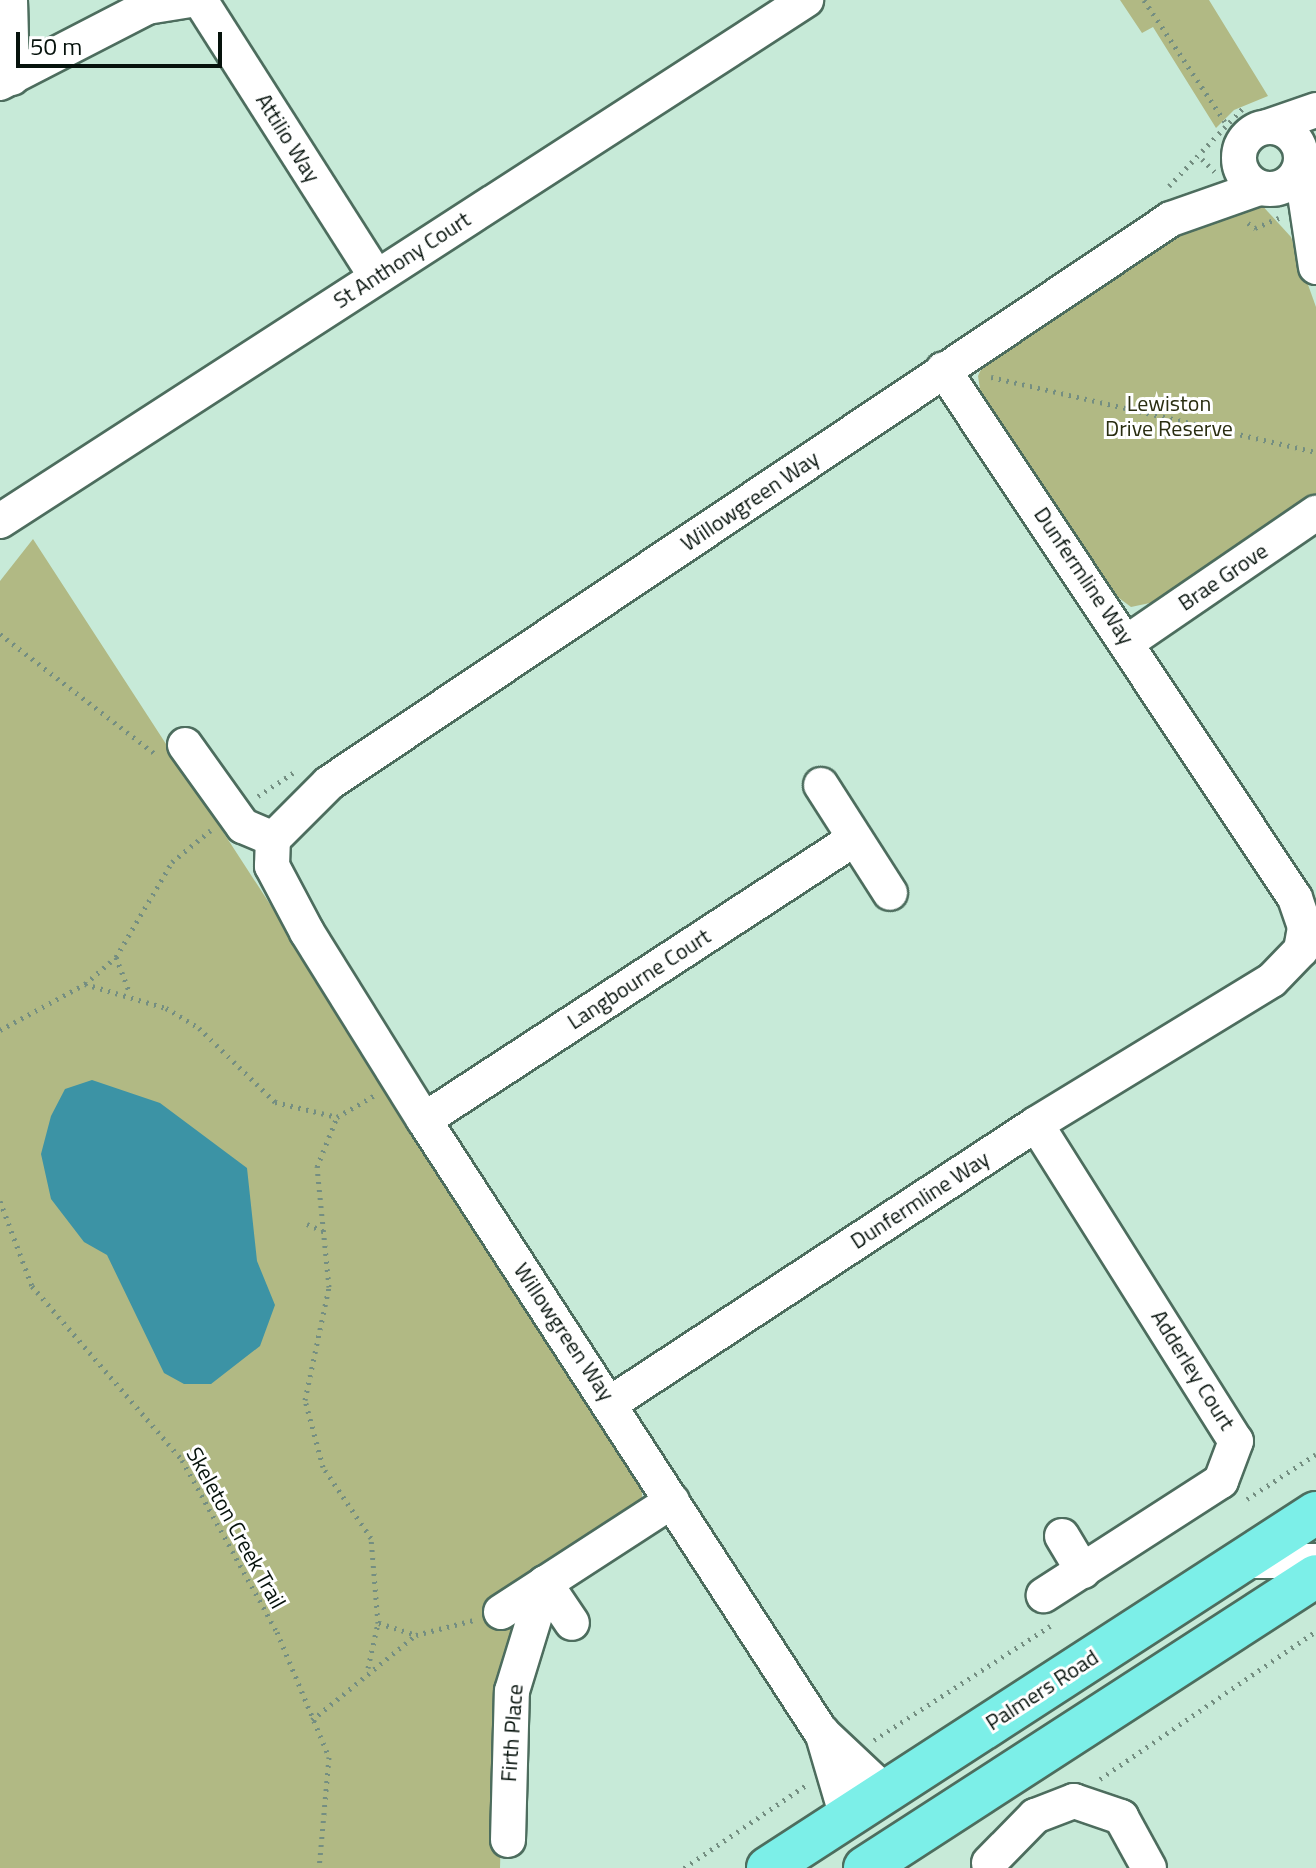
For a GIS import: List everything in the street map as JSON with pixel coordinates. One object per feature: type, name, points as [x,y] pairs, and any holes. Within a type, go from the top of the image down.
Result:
[{"type":"main road","name":"Palmers Road","points":[[768,1868],[1316,1513]]},
{"type":"main road","points":[[865,1868],[1310,1583]]},
{"type":"street","points":[[6,80],[10,0]]},
{"type":"street","points":[[17,0],[54,54]]},
{"type":"street","points":[[54,54],[123,0]]},
{"type":"street","points":[[6,80],[147,7],[190,0]]},
{"type":"street","name":"Attilio Way","points":[[200,0],[376,276]]},
{"type":"street","name":"St Anthony Court","points":[[0,521],[806,0]]},
{"type":"street","name":"Willowgreen Way","points":[[885,1792],[840,1762],[611,1403],[399,1080],[307,932],[272,866],[264,837],[329,783],[951,381],[1171,219],[1244,131],[1316,110]]},
{"type":"street","points":[[1244,131],[1294,138],[1306,157],[1316,266],[1263,189],[1241,170],[1244,131]]},
{"type":"street","points":[[1263,189],[1290,183],[1306,157]]},
{"type":"street","name":"Willowgreen Way","points":[[1171,219],[1263,189]]},
{"type":"street","name":"Dunfermline Way","points":[[611,1403],[1231,999],[1272,980],[1301,951],[1269,869],[1129,641],[951,381]]},
{"type":"street","name":"Brae Grove","points":[[1129,641],[1316,513]]},
{"type":"street","points":[[172,751],[264,837]]},
{"type":"street","points":[[821,785],[890,893]]},
{"type":"street","name":"Langbourne Court","points":[[424,1120],[854,839]]},
{"type":"street","name":"Adderley Court","points":[[1036,1124],[1236,1441],[1221,1481],[1083,1571],[1052,1608]]},
{"type":"street","points":[[501,1612],[672,1501]]},
{"type":"street","points":[[1062,1536],[1083,1571]]},
{"type":"street","points":[[1240,1562],[1310,1583]]},
{"type":"street","points":[[545,1583],[572,1623]]},
{"type":"street","name":"Firth Place","points":[[508,1840],[512,1691],[545,1583]]},
{"type":"street","points":[[840,1762],[847,1817]]},
{"type":"street","points":[[985,1865],[1035,1816],[1064,1802],[1090,1802],[1121,1817],[1149,1868]]},
{"type":"street","points":[[985,1865],[1063,1821],[1085,1819],[1107,1828],[1142,1868]]},
{"type":"path","points":[[1144,0],[1244,131]]},
{"type":"path","points":[[951,381],[985,375],[1316,452]]},
{"type":"path","points":[[0,634],[172,751]]},
{"type":"path","points":[[116,957],[129,992]]},
{"type":"path","points":[[85,984],[129,992],[199,1028],[275,1102],[337,1117]]},
{"type":"path","points":[[368,1668],[378,1623],[371,1538],[310,1437],[307,1367],[329,1287],[317,1167],[337,1117],[399,1080]]},
{"type":"path","name":"Skeleton Creek Trail","points":[[0,1201],[32,1286],[182,1460],[277,1632],[329,1757],[319,1868]]},
{"type":"path","points":[[307,1224],[325,1232]]},
{"type":"path","points":[[1233,1508],[1316,1454]]},
{"type":"path","points":[[684,1868],[840,1762],[1052,1608]]},
{"type":"path","points":[[312,1720],[368,1668],[416,1635],[501,1612]]},
{"type":"path","points":[[378,1623],[416,1635]]},
{"type":"path","points":[[1090,1802],[1112,1764],[1316,1631]]},
{"type":"green space","points":[[1120,0],[1209,0],[1268,96],[1234,110],[1216,128],[1153,27],[1142,33]]},
{"type":"green space","name":"Lewiston Drive Reserve","points":[[1259,202],[1291,237],[1316,307],[1316,500],[1164,600],[1131,607],[1107,589],[982,402],[978,376],[983,365],[1183,224]]},
{"type":"green space","points":[[33,539],[643,1479],[642,1498],[523,1610],[505,1703],[500,1868],[0,1868],[0,581]]},
{"type":"water","points":[[92,1080],[160,1103],[247,1168],[257,1261],[275,1305],[260,1346],[211,1384],[184,1384],[164,1373],[107,1255],[84,1242],[51,1199],[41,1154],[51,1116],[65,1089]]}]
